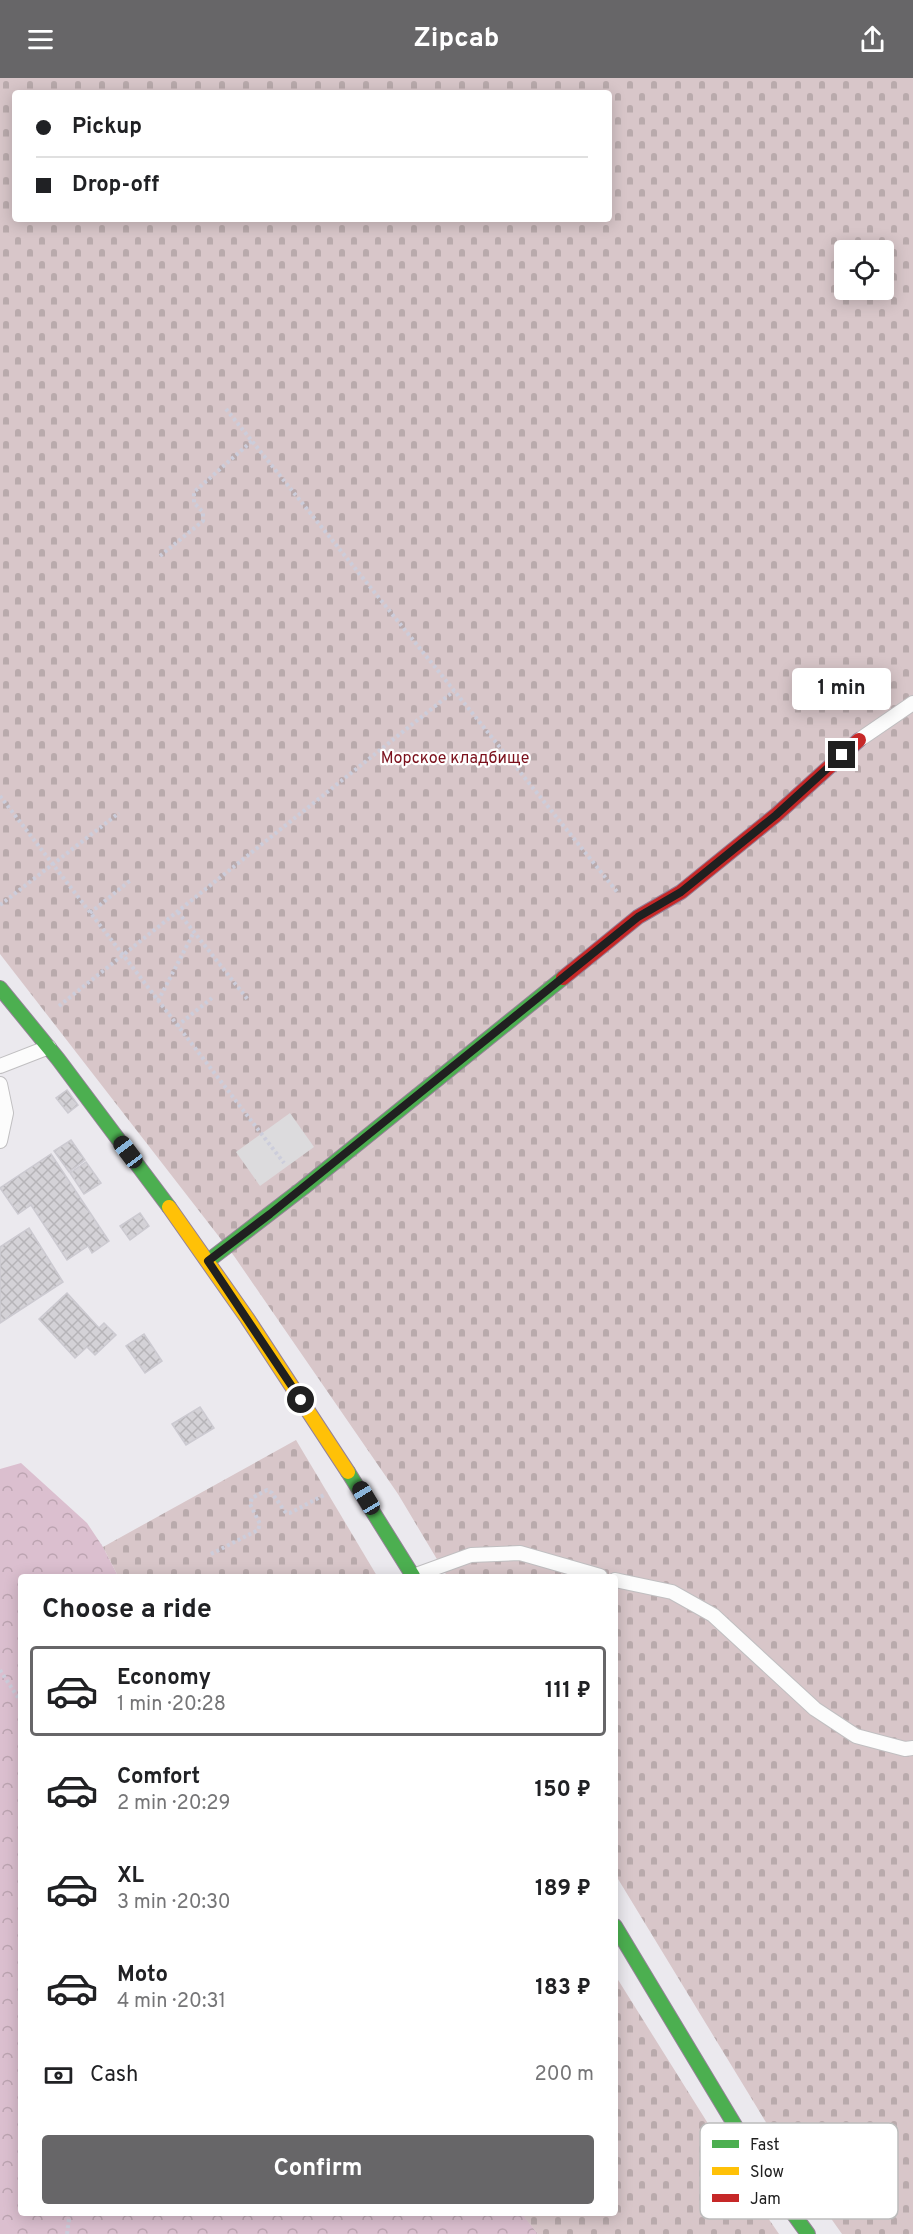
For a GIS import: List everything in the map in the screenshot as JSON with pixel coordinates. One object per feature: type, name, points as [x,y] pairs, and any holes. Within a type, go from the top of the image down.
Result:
[{"type":"street","points":[[208,1261],[303,1188],[638,917],[689,885],[776,815],[859,740]]},
{"type":"street","points":[[0,988],[49,1047],[208,1261],[354,1479],[412,1574]]},
{"type":"street","points":[[618,1931],[734,2123]]},
{"type":"street","points":[[797,2219],[808,2234]]},
{"type":"lane","points":[[859,740],[913,704]]},
{"type":"lane","points":[[0,1066],[49,1047]]},
{"type":"lane","points":[[0,1084],[6,1113],[0,1141]]},
{"type":"lane","points":[[419,1574],[471,1555],[520,1553],[593,1574]]},
{"type":"lane","points":[[618,1581],[672,1592],[713,1615],[823,1714],[856,1736],[905,1749],[913,1748]]},
{"type":"path","points":[[226,410],[638,917]]},
{"type":"path","points":[[160,556],[203,521],[203,512],[195,503],[194,492],[252,441]]},
{"type":"path","points":[[33,1027],[454,691]]},
{"type":"path","points":[[0,796],[303,1188]]},
{"type":"path","points":[[0,905],[119,813]]},
{"type":"path","points":[[90,913],[132,879]]},
{"type":"path","points":[[178,912],[249,1001]]},
{"type":"path","points":[[158,1001],[194,932]]},
{"type":"path","points":[[177,1026],[212,998]]},
{"type":"path","points":[[211,1554],[258,1530],[261,1524],[250,1504],[252,1498],[267,1490],[272,1492],[286,1513],[295,1511]]},
{"type":"path","points":[[0,1670],[18,1697]]},
{"type":"path","points":[[67,2234],[69,2216]]},
{"type":"green space","name":"Морское кладбище","points":[[0,78],[913,78],[913,2234],[842,2234],[831,2219],[898,2219],[898,2123],[766,2123],[618,1879],[618,1574],[446,1574],[398,1494],[234,1256],[0,954]]},
{"type":"green space","points":[[296,1440],[376,1574],[117,1574],[103,1547]]},
{"type":"green space","points":[[21,1463],[87,1523],[117,1574],[18,1574],[18,2216],[524,2216],[538,2234],[0,2234],[0,1469]]},
{"type":"green space","points":[[618,1980],[708,2123],[700,2123],[700,2219],[769,2219],[779,2234],[538,2234],[523,2216],[618,2216]]},
{"type":"shaded area","points":[[290,1113],[314,1147],[260,1186],[236,1152]]},
{"type":"building","points":[[67,1090],[78,1105],[68,1113],[56,1098]]},
{"type":"building","points":[[71,1140],[85,1160],[69,1172],[54,1151]]},
{"type":"building","points":[[51,1154],[109,1241],[92,1253],[88,1246],[67,1260],[31,1205],[18,1214],[0,1188]]},
{"type":"building","points":[[86,1162],[101,1183],[84,1194],[70,1173]]},
{"type":"building","points":[[140,1213],[149,1226],[130,1240],[120,1226]]},
{"type":"building","points":[[29,1228],[63,1282],[0,1323],[0,1247]]},
{"type":"building","points":[[67,1293],[99,1328],[104,1323],[116,1335],[95,1355],[87,1347],[75,1358],[39,1319]]},
{"type":"building","points":[[144,1334],[162,1361],[145,1373],[126,1346]]},
{"type":"building","points":[[200,1407],[214,1428],[186,1445],[172,1424]]},
{"type":"traffic: fast","points":[[208,1261],[303,1188],[563,978]]},
{"type":"traffic: fast","points":[[0,988],[58,1059],[169,1207]]},
{"type":"traffic: fast","points":[[348,1472],[412,1574]]},
{"type":"traffic: fast","points":[[618,1931],[734,2123]]},
{"type":"traffic: fast","points":[[797,2219],[808,2234]]},
{"type":"traffic: slow","points":[[169,1207],[247,1318],[348,1472]]},
{"type":"traffic: jam","points":[[563,978],[638,917],[681,892],[776,815],[859,740]]},
{"type":"route","points":[[301,1400],[208,1261],[270,1214],[638,917],[681,892],[776,815],[842,755]]}]
